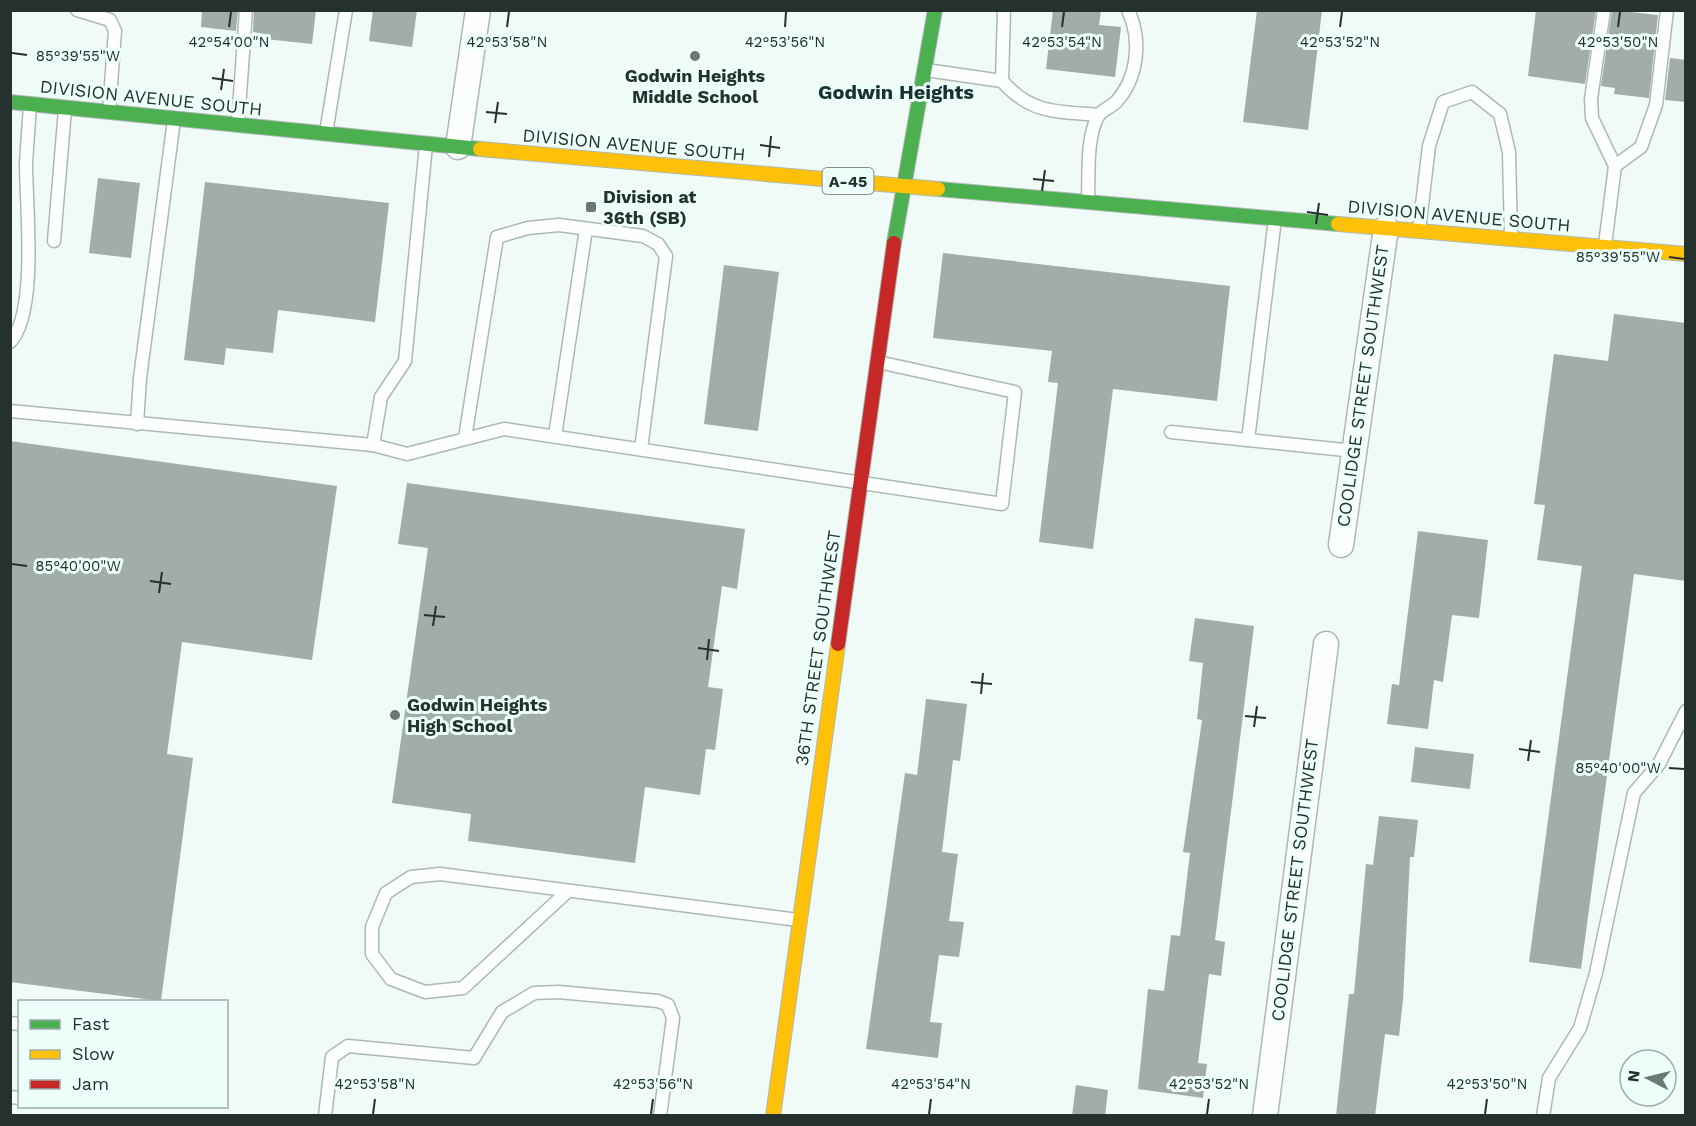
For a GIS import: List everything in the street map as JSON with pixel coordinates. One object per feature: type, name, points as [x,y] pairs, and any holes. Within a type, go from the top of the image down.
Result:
[{"type":"main road","name":"36TH STREET SOUTHWEST","points":[[773,1116],[902,186],[935,10]]},
{"type":"main road","name":"DIVISION AVENUE SOUTH","points":[[10,102],[458,147],[1686,254]]},
{"type":"street","points":[[458,147],[478,10]]},
{"type":"street","name":"COOLIDGE STREET SOUTHWEST","points":[[1341,545],[1386,228]]},
{"type":"street","name":"COOLIDGE STREET SOUTHWEST","points":[[1265,1116],[1326,644]]},
{"type":"lane","points":[[77,10],[110,20],[115,31],[108,112]]},
{"type":"lane","points":[[238,125],[246,10]]},
{"type":"lane","points":[[325,134],[346,10]]},
{"type":"lane","points":[[1002,81],[1004,10]]},
{"type":"lane","points":[[1088,202],[1091,139],[1099,115],[1114,104],[1129,86],[1137,53],[1134,24],[1128,10]]},
{"type":"lane","points":[[1604,10],[1591,99],[1592,118],[1615,166],[1605,247]]},
{"type":"lane","points":[[1615,166],[1641,147],[1656,105],[1667,10]]},
{"type":"lane","points":[[924,70],[1002,81],[1017,98],[1042,109],[1099,115]]},
{"type":"lane","points":[[1419,231],[1429,146],[1443,102],[1472,92],[1500,114],[1509,152],[1511,238]]},
{"type":"lane","points":[[10,342],[16,336],[21,319],[27,281],[30,234],[26,166],[30,104]]},
{"type":"lane","points":[[54,241],[65,108]]},
{"type":"lane","points":[[137,424],[140,378],[175,119]]},
{"type":"lane","points":[[373,445],[381,397],[405,361],[427,144]]},
{"type":"lane","points":[[1248,440],[1275,218]]},
{"type":"lane","points":[[465,438],[497,237],[528,228],[559,225],[643,236],[658,244],[666,256],[641,449]]},
{"type":"lane","points":[[555,436],[586,229]]},
{"type":"lane","points":[[10,411],[373,445],[407,454],[504,429],[1002,504],[1015,393],[877,362]]},
{"type":"lane","points":[[1171,432],[1354,451]]},
{"type":"lane","points":[[1542,1116],[1549,1078],[1580,1028],[1596,974],[1634,793],[1659,764],[1686,711]]},
{"type":"lane","points":[[568,891],[463,988],[425,992],[408,986],[391,979],[372,954],[372,927],[386,893],[411,877],[440,874],[799,920]]},
{"type":"lane","points":[[325,1116],[332,1057],[338,1050],[348,1046],[474,1058],[502,1012],[534,993],[558,992],[658,1001],[668,1005],[673,1018],[660,1116]]},
{"type":"building","points":[[202,10],[238,10],[236,31],[201,27]]},
{"type":"building","points":[[254,10],[316,10],[312,44],[265,39],[265,34],[253,32]]},
{"type":"building","points":[[373,10],[417,10],[412,47],[369,41]]},
{"type":"building","points":[[1053,10],[1101,10],[1099,25],[1121,27],[1115,77],[1046,69]]},
{"type":"building","points":[[1257,10],[1322,10],[1308,130],[1243,122]]},
{"type":"building","points":[[1536,10],[1596,10],[1585,84],[1528,76]]},
{"type":"building","points":[[1612,10],[1658,15],[1649,98],[1614,94],[1615,88],[1601,86]]},
{"type":"building","points":[[1670,58],[1686,60],[1686,102],[1665,100]]},
{"type":"building","points":[[98,178],[140,183],[131,258],[89,253]]},
{"type":"building","points":[[205,182],[389,203],[375,322],[278,310],[273,353],[226,348],[224,365],[184,360]]},
{"type":"building","points":[[943,253],[1230,286],[1217,401],[1113,389],[1093,549],[1039,542],[1058,383],[1048,382],[1052,351],[933,338]]},
{"type":"building","points":[[724,265],[779,272],[758,431],[704,424]]},
{"type":"building","points":[[1614,314],[1686,323],[1686,581],[1634,574],[1581,969],[1529,962],[1582,566],[1537,560],[1545,505],[1534,504],[1554,354],[1608,361]]},
{"type":"building","points":[[10,441],[337,486],[312,660],[182,642],[167,754],[193,758],[161,1000],[10,982]]},
{"type":"building","points":[[407,483],[745,529],[737,589],[722,586],[708,687],[723,689],[715,750],[706,749],[700,795],[645,787],[635,863],[468,841],[471,814],[392,803],[428,548],[398,544]]},
{"type":"building","points":[[1418,531],[1488,540],[1479,618],[1452,615],[1443,682],[1434,680],[1428,729],[1387,724],[1392,684],[1399,685]]},
{"type":"building","points":[[1195,618],[1254,626],[1215,940],[1225,942],[1221,976],[1209,974],[1198,1063],[1207,1064],[1203,1098],[1138,1089],[1148,989],[1164,991],[1171,935],[1180,936],[1190,853],[1183,852],[1202,720],[1197,719],[1203,663],[1189,661]]},
{"type":"building","points":[[926,699],[967,704],[960,761],[953,760],[942,852],[958,854],[949,921],[964,922],[959,957],[939,955],[930,1022],[942,1023],[938,1058],[866,1049],[905,773],[917,775]]},
{"type":"building","points":[[1415,747],[1474,754],[1470,789],[1411,782]]},
{"type":"building","points":[[1379,816],[1418,820],[1414,857],[1410,857],[1399,1036],[1385,1034],[1375,1116],[1336,1116],[1349,994],[1354,994],[1366,864],[1373,865]]},
{"type":"building","points":[[1076,1085],[1108,1090],[1105,1116],[1072,1116]]},
{"type":"traffic: fast","points":[[894,243],[935,10]]},
{"type":"traffic: fast","points":[[10,102],[480,149]]},
{"type":"traffic: fast","points":[[938,189],[1338,224]]},
{"type":"traffic: slow","points":[[480,149],[938,189]]},
{"type":"traffic: slow","points":[[1338,224],[1686,254]]},
{"type":"traffic: slow","points":[[773,1116],[838,644]]},
{"type":"traffic: jam","points":[[838,644],[894,243]]},
{"type":"place","name":"Godwin Heights Middle School","points":[[695,56]]},
{"type":"place","name":"Division at 36th (SB)","points":[[591,207]]},
{"type":"place","name":"Godwin Heights High School","points":[[395,715]]},
{"type":"district","name":"Godwin Heights","points":[[896,92]]}]
